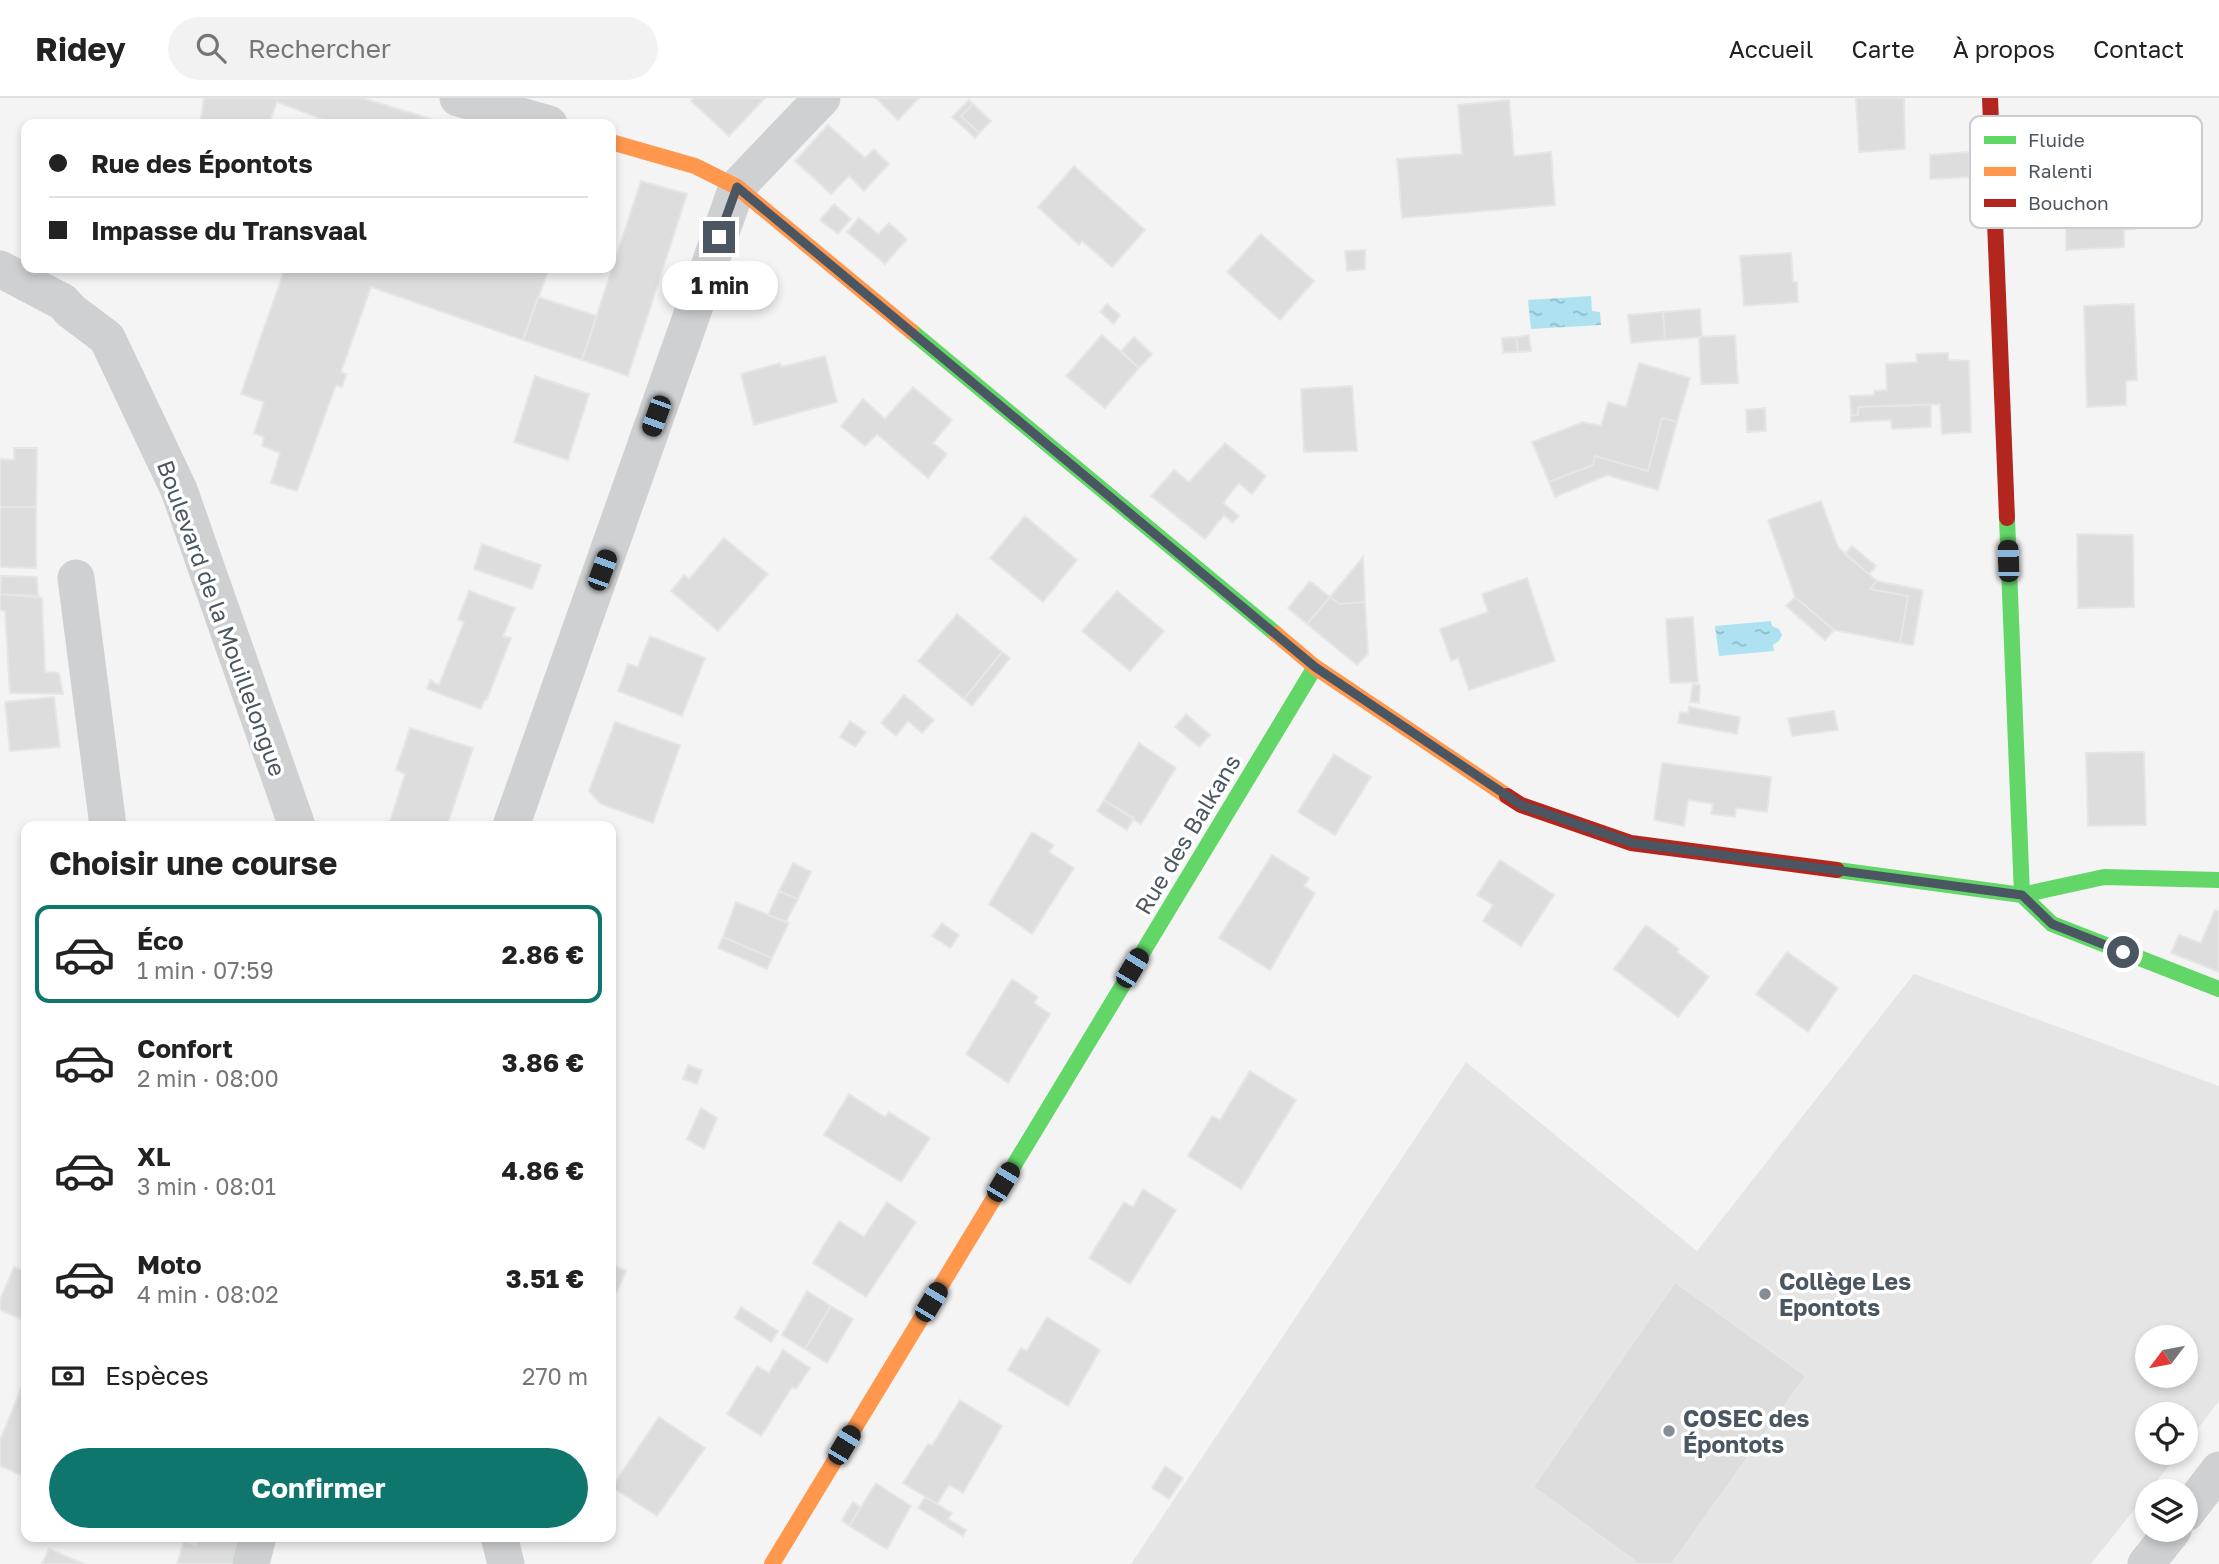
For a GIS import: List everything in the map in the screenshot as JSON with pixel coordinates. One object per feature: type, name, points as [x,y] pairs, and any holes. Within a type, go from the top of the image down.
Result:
[{"type":"street","points":[[458,98],[532,119]]},
{"type":"street","points":[[513,821],[737,187],[822,98]]},
{"type":"street","points":[[1990,98],[1991,116]]},
{"type":"street","points":[[616,143],[695,166],[737,187],[1315,667],[1521,805],[1632,843],[2022,895],[2104,877],[2219,880]]},
{"type":"street","points":[[1995,228],[2022,895],[2052,924],[2219,989]]},
{"type":"street","name":"Boulevard de la Mouillelongue","points":[[0,269],[63,302],[107,338],[179,490],[295,821]]},
{"type":"street","points":[[76,578],[107,821]]},
{"type":"street","name":"Rue des Balkans","points":[[772,1564],[1315,667]]},
{"type":"street","points":[[2198,1497],[2219,1469]]},
{"type":"street","points":[[251,1564],[256,1542]]},
{"type":"street","points":[[500,1542],[506,1564]]},
{"type":"street","points":[[2146,1564],[2163,1542]]},
{"type":"shaded area","name":"Collège Les Epontots","points":[[1914,974],[2219,1086],[2219,1401],[2198,1428],[2198,1402],[2135,1402],[2135,1465],[2169,1465],[2158,1479],[2135,1479],[2135,1508],[2091,1564],[1131,1564],[1466,1062],[1697,1251]]},
{"type":"water","points":[[1591,296],[1592,311],[1600,312],[1601,325],[1531,329],[1528,300]]},
{"type":"water","points":[[1771,621],[1772,626],[1779,629],[1782,635],[1773,645],[1774,651],[1719,656],[1715,626]]},
{"type":"building","points":[[204,98],[362,98],[431,119],[322,119],[277,102],[271,119],[201,119]]},
{"type":"building","points":[[694,98],[765,98],[729,136],[691,101]]},
{"type":"building","points":[[876,98],[919,98],[898,120]]},
{"type":"building","points":[[1856,98],[1904,98],[1905,149],[1859,152]]},
{"type":"building","points":[[969,100],[973,104],[961,116],[979,133],[975,138],[952,117]]},
{"type":"building","points":[[1509,100],[1514,156],[1551,152],[1555,205],[1402,218],[1397,159],[1462,154],[1458,105]]},
{"type":"building","points":[[973,104],[991,121],[979,133],[961,116]]},
{"type":"building","points":[[828,125],[865,158],[874,149],[889,164],[864,191],[849,176],[831,194],[795,161]]},
{"type":"building","points":[[1969,152],[1970,177],[1930,179],[1930,155]]},
{"type":"building","points":[[1074,166],[1145,230],[1112,267],[1082,241],[1079,245],[1038,207]]},
{"type":"building","points":[[641,181],[687,194],[628,376],[582,360],[611,273],[616,273],[616,257]]},
{"type":"building","points":[[834,204],[851,219],[838,234],[820,220]]},
{"type":"building","points":[[859,218],[878,234],[889,223],[907,239],[885,264],[847,232]]},
{"type":"building","points":[[2066,228],[2136,228],[2124,230],[2124,247],[2066,250]]},
{"type":"building","points":[[1261,234],[1314,281],[1280,320],[1227,272]]},
{"type":"building","points":[[1365,250],[1365,269],[1347,271],[1345,251]]},
{"type":"building","points":[[1791,253],[1793,282],[1797,282],[1798,302],[1744,306],[1740,256]]},
{"type":"building","points":[[283,273],[547,273],[523,340],[371,287],[341,372],[347,374],[342,387],[336,385],[297,491],[271,483],[280,453],[262,446],[264,437],[254,433],[264,402],[241,394]]},
{"type":"building","points":[[538,297],[597,316],[582,360],[523,340]]},
{"type":"building","points":[[1107,304],[1120,315],[1114,324],[1100,312]]},
{"type":"building","points":[[2134,304],[2137,380],[2126,381],[2126,405],[2087,407],[2084,306]]},
{"type":"building","points":[[1700,309],[1702,337],[1665,340],[1663,312]]},
{"type":"building","points":[[1663,312],[1665,340],[1631,343],[1628,315]]},
{"type":"building","points":[[1102,335],[1139,368],[1105,408],[1066,376]]},
{"type":"building","points":[[1529,335],[1531,351],[1518,352],[1516,337]]},
{"type":"building","points":[[1735,335],[1738,383],[1701,384],[1699,337]]},
{"type":"building","points":[[1134,337],[1152,354],[1139,368],[1121,351]]},
{"type":"building","points":[[1516,337],[1518,352],[1503,353],[1502,338]]},
{"type":"building","points":[[1948,353],[1948,360],[1969,361],[1971,432],[1942,434],[1940,404],[1858,407],[1858,415],[1851,415],[1850,396],[1874,395],[1874,391],[1887,390],[1886,364],[1917,362],[1916,354]]},
{"type":"building","points":[[825,356],[837,402],[754,425],[741,374],[780,363],[781,367]]},
{"type":"building","points":[[1639,363],[1690,378],[1677,422],[1662,418],[1648,471],[1595,456],[1593,465],[1549,482],[1532,442],[1583,422],[1601,426],[1608,402],[1626,407]]},
{"type":"building","points":[[535,376],[589,394],[568,460],[514,442]]},
{"type":"building","points":[[1352,386],[1357,451],[1304,452],[1301,389]]},
{"type":"building","points":[[913,387],[952,420],[933,443],[947,454],[928,478],[877,434],[865,446],[841,426],[863,399],[885,419]]},
{"type":"building","points":[[1931,405],[1931,427],[1892,429],[1891,420],[1851,422],[1851,415],[1858,415],[1858,407]]},
{"type":"building","points":[[1765,408],[1766,431],[1747,432],[1746,410]]},
{"type":"building","points":[[1662,418],[1677,422],[1658,490],[1607,475],[1555,497],[1549,482],[1593,465],[1595,456],[1648,471]]},
{"type":"building","points":[[1225,443],[1266,476],[1252,494],[1239,483],[1223,503],[1239,516],[1233,523],[1224,515],[1205,539],[1151,496],[1174,470],[1189,482]]},
{"type":"building","points":[[14,448],[37,448],[36,507],[0,507],[0,459],[14,460]]},
{"type":"building","points":[[1821,501],[1838,547],[1877,581],[1870,589],[1908,596],[1900,643],[1834,630],[1795,597],[1768,520]]},
{"type":"building","points":[[0,507],[36,507],[36,568],[0,567]]},
{"type":"building","points":[[1025,516],[1077,560],[1043,602],[990,558]]},
{"type":"building","points":[[2077,534],[2133,535],[2134,607],[2078,608]]},
{"type":"building","points":[[724,538],[768,574],[718,631],[671,591],[684,575],[689,579]]},
{"type":"building","points":[[482,544],[541,565],[532,589],[474,569]]},
{"type":"building","points":[[1852,546],[1876,566],[1869,574],[1845,554]]},
{"type":"building","points":[[1363,557],[1365,602],[1340,604],[1330,597]]},
{"type":"building","points":[[1,576],[37,577],[38,596],[0,594]]},
{"type":"building","points":[[1527,578],[1555,661],[1469,690],[1458,658],[1451,661],[1440,629],[1488,612],[1482,594]]},
{"type":"building","points":[[1310,581],[1330,597],[1307,624],[1288,608]]},
{"type":"building","points":[[1877,581],[1923,590],[1913,645],[1900,643],[1908,596],[1870,589]]},
{"type":"building","points":[[469,591],[515,608],[503,636],[511,638],[481,709],[427,689],[430,680],[439,685],[464,622],[458,619]]},
{"type":"building","points":[[1117,591],[1164,631],[1130,671],[1082,631]]},
{"type":"building","points":[[0,594],[42,598],[45,672],[59,673],[63,694],[10,693],[5,611],[0,610]]},
{"type":"building","points":[[1330,597],[1340,604],[1365,602],[1368,654],[1357,665],[1307,624]]},
{"type":"building","points":[[1795,597],[1834,630],[1825,640],[1786,606]]},
{"type":"building","points":[[957,614],[1002,652],[964,699],[918,661]]},
{"type":"building","points":[[1693,617],[1698,682],[1670,683],[1666,619]]},
{"type":"building","points":[[650,636],[705,658],[682,716],[618,691],[628,664],[638,667]]},
{"type":"building","points":[[1002,652],[1010,658],[972,706],[964,699]]},
{"type":"building","points":[[1693,684],[1700,685],[1699,703],[1690,702]]},
{"type":"building","points":[[904,695],[934,720],[922,733],[908,721],[896,736],[881,723]]},
{"type":"building","points":[[54,697],[60,747],[10,751],[5,702]]},
{"type":"building","points":[[1689,707],[1740,717],[1737,734],[1678,723],[1680,712],[1688,713]]},
{"type":"building","points":[[1834,711],[1838,730],[1792,736],[1788,718]]},
{"type":"building","points":[[1186,714],[1210,735],[1199,747],[1175,727]]},
{"type":"building","points":[[850,721],[866,732],[855,747],[840,737]]},
{"type":"building","points":[[615,722],[680,745],[653,823],[601,804],[589,791]]},
{"type":"building","points":[[410,728],[473,748],[449,821],[390,821],[405,774],[396,770]]},
{"type":"building","points":[[1139,743],[1176,768],[1141,824],[1104,800]]},
{"type":"building","points":[[2144,752],[2146,825],[2088,826],[2086,753]]},
{"type":"building","points":[[1334,754],[1371,777],[1335,835],[1298,812]]},
{"type":"building","points":[[1662,763],[1771,777],[1767,812],[1736,808],[1735,817],[1711,814],[1713,804],[1688,800],[1684,826],[1654,820]]},
{"type":"building","points":[[1104,800],[1134,818],[1127,830],[1097,811]]},
{"type":"building","points":[[1032,832],[1054,845],[1049,852],[1074,868],[1032,934],[989,904]]},
{"type":"building","points":[[1272,855],[1309,878],[1304,886],[1315,893],[1270,970],[1219,938]]},
{"type":"building","points":[[1500,860],[1554,895],[1521,946],[1483,921],[1493,905],[1477,895]]},
{"type":"building","points":[[793,863],[811,872],[798,899],[779,891]]},
{"type":"building","points":[[779,891],[798,899],[786,922],[768,915]]},
{"type":"building","points":[[736,902],[789,923],[772,958],[723,937]]},
{"type":"building","points":[[2215,910],[2219,912],[2219,972],[2171,953],[2179,935],[2201,943]]},
{"type":"building","points":[[942,923],[959,935],[950,948],[932,936]]},
{"type":"building","points":[[1646,925],[1679,949],[1677,952],[1709,977],[1678,1017],[1614,969]]},
{"type":"building","points":[[723,937],[772,958],[767,969],[718,948]]},
{"type":"building","points":[[1787,952],[1838,988],[1808,1032],[1756,994]]},
{"type":"building","points":[[1012,979],[1038,997],[1034,1003],[1050,1014],[1008,1083],[966,1054]]},
{"type":"building","points":[[688,1065],[702,1070],[697,1084],[683,1079]]},
{"type":"building","points":[[1250,1071],[1296,1100],[1241,1189],[1188,1156],[1212,1116],[1220,1120]]},
{"type":"building","points":[[849,1094],[885,1117],[889,1112],[930,1138],[901,1182],[824,1135]]},
{"type":"building","points":[[701,1108],[717,1118],[704,1149],[687,1139]]},
{"type":"building","points":[[1143,1189],[1176,1210],[1130,1284],[1089,1258],[1124,1202],[1133,1207]]},
{"type":"building","points":[[887,1202],[916,1222],[866,1297],[813,1263],[839,1221],[864,1237]]},
{"type":"building","points":[[616,1266],[626,1271],[616,1294]]},
{"type":"building","points":[[14,1267],[21,1270],[21,1319],[0,1310],[0,1300]]},
{"type":"building","name":"COSEC des Épontots","points":[[1675,1282],[1806,1376],[1672,1564],[1633,1564],[1635,1561],[1533,1487]]},
{"type":"building","points":[[807,1291],[831,1306],[805,1349],[782,1335]]},
{"type":"building","points":[[831,1306],[853,1319],[827,1363],[805,1349]]},
{"type":"building","points":[[741,1307],[778,1331],[771,1342],[735,1318]]},
{"type":"building","points":[[1047,1317],[1100,1350],[1068,1406],[1008,1370],[1021,1348],[1027,1351]]},
{"type":"building","points":[[783,1350],[810,1368],[796,1389],[792,1387],[761,1436],[727,1414],[757,1366],[769,1373]]},
{"type":"building","points":[[21,1389],[21,1475],[0,1466],[0,1440]]},
{"type":"building","points":[[960,1400],[1002,1426],[963,1493],[949,1485],[937,1504],[903,1483],[928,1444],[932,1446]]},
{"type":"building","points":[[659,1417],[705,1448],[657,1516],[616,1490],[616,1481]]},
{"type":"building","points":[[1165,1466],[1183,1478],[1169,1499],[1152,1488]]},
{"type":"building","points":[[876,1483],[911,1506],[887,1549],[849,1526]]},
{"type":"building","points":[[925,1497],[952,1513],[948,1519],[966,1530],[963,1536],[918,1508]]},
{"type":"building","points":[[853,1502],[861,1507],[849,1526],[842,1520]]},
{"type":"building","points":[[184,1542],[196,1545],[197,1542],[239,1542],[233,1564],[177,1564]]},
{"type":"building","points":[[49,1549],[84,1564],[42,1564]]},
{"type":"traffic: fast","points":[[911,331],[1276,634]]},
{"type":"traffic: fast","points":[[2007,518],[2022,895],[2104,877],[2219,880]]},
{"type":"traffic: fast","points":[[999,1190],[1315,667]]},
{"type":"traffic: fast","points":[[1837,870],[2022,895],[2052,924],[2219,989]]},
{"type":"traffic: slow","points":[[616,143],[695,166],[737,187],[911,331]]},
{"type":"traffic: slow","points":[[1276,634],[1315,667],[1507,796]]},
{"type":"traffic: slow","points":[[772,1564],[999,1190]]},
{"type":"traffic: jam","points":[[1990,98],[1991,116]]},
{"type":"traffic: jam","points":[[1995,228],[2007,518]]},
{"type":"traffic: jam","points":[[1507,796],[1521,805],[1631,843],[1837,870]]},
{"type":"place","name":"Collège Les Epontots","points":[[1765,1294]]},
{"type":"place","name":"COSEC des Épontots","points":[[1669,1431]]},
{"type":"route","points":[[719,237],[737,187],[1315,667],[1521,805],[1632,843],[2022,895],[2052,924],[2123,952]]}]
